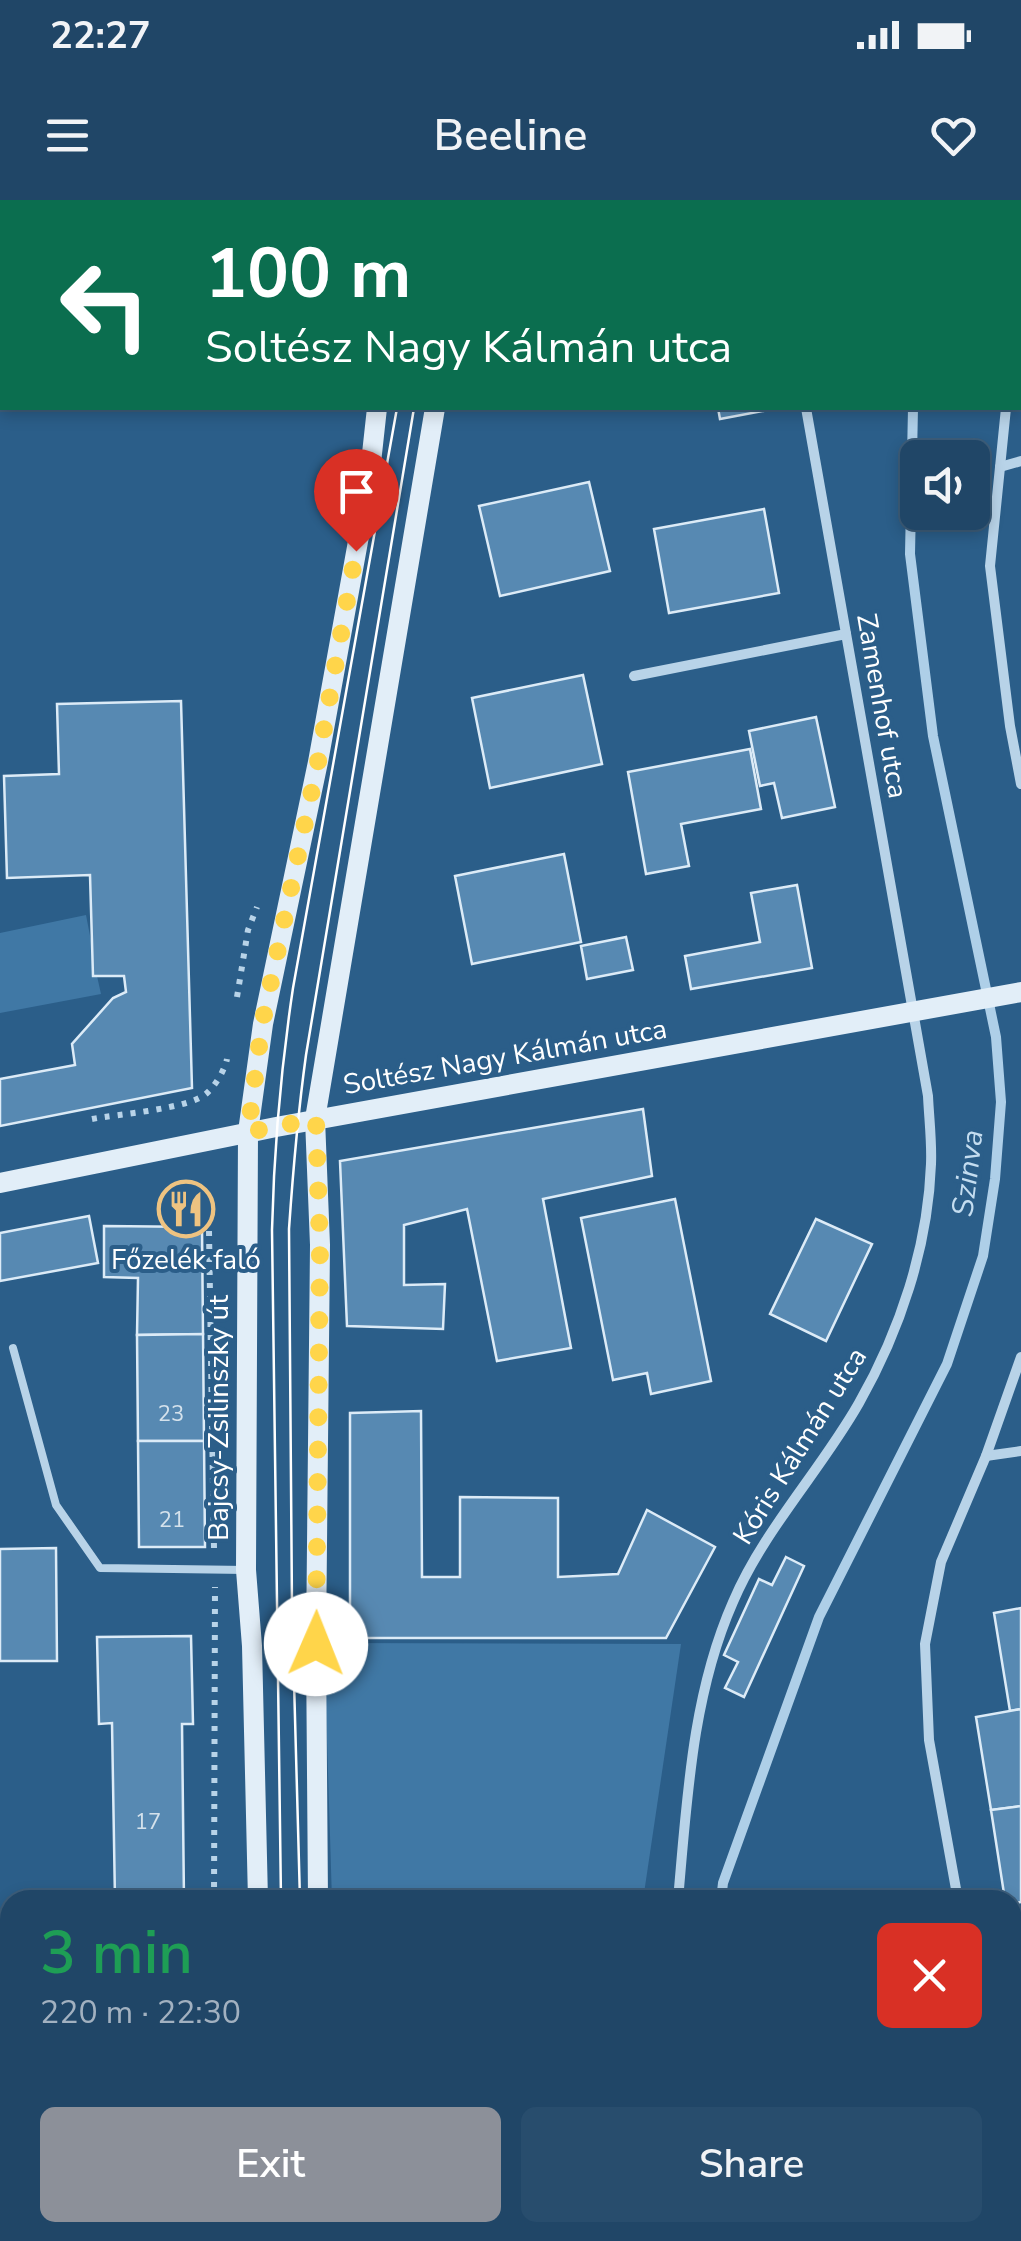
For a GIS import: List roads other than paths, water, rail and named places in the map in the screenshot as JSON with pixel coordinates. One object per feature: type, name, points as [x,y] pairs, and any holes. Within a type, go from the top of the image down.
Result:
[{"type":"street","name":"Bajcsy-Zsilinszky út","points":[[258,1890],[252,1646],[246,1570],[248,1132],[262,1024],[318,762],[369,480],[377,410]]},
{"type":"street","points":[[318,1890],[320,1246],[316,1119],[435,410]]},
{"type":"street","name":"Zamenhof utca","points":[[806,410],[912,1013]]},
{"type":"street","points":[[1006,410],[990,566],[1021,784]]},
{"type":"street","points":[[1000,467],[1021,461]]},
{"type":"street","points":[[634,676],[846,634]]},
{"type":"street","name":"Soltész Nagy Kálmán utca","points":[[0,1183],[316,1119],[1021,992]]},
{"type":"street","name":"Kóris Kálmán utca","points":[[679,1890],[692,1752],[716,1644],[734,1598],[756,1558],[859,1404],[907,1297],[925,1222],[931,1164],[928,1096],[912,1013]]},
{"type":"street","points":[[956,1890],[929,1740],[926,1644],[941,1562],[986,1456],[1021,1357]]},
{"type":"street","points":[[986,1456],[1021,1451]]},
{"type":"lane","points":[[13,1348],[56,1505],[100,1568],[246,1570]]},
{"type":"waterway","name":"Szinva","points":[[722,1890],[819,1617],[947,1364],[983,1256],[995,1179],[1001,1102],[996,1037],[933,736],[910,554],[913,410]]},
{"type":"tram line","points":[[281,1890],[272,1230],[276,1138],[293,988],[397,410]]},
{"type":"tram line","points":[[300,1890],[292,1608],[289,1229],[306,1055],[414,410]]},
{"type":"place","name":"Főzelék faló","points":[[186,1209]]}]
